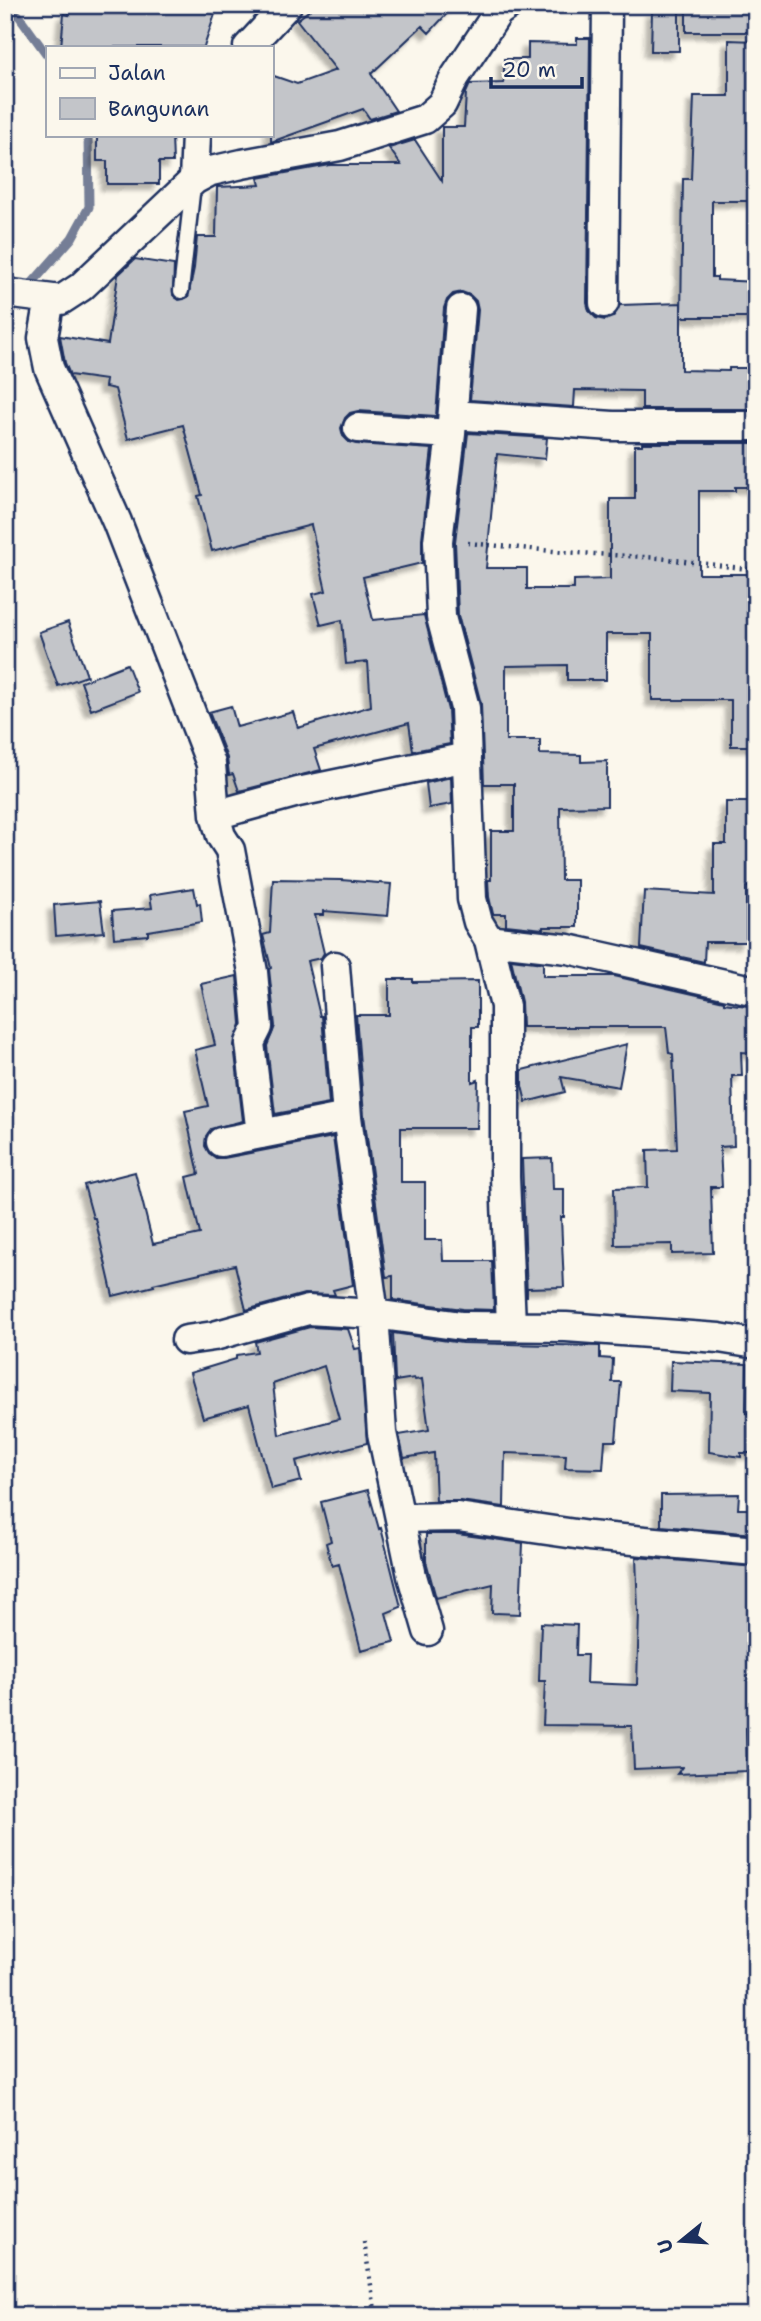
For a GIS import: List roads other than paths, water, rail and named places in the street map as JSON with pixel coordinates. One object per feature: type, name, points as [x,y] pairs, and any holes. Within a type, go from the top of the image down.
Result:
[{"type":"street","points":[[249,46],[287,5]]},
{"type":"street","points":[[604,303],[607,5]]},
{"type":"street","points":[[261,1134],[250,1043],[258,1027],[253,972],[230,850],[220,836],[215,815],[211,764],[117,522],[49,368],[43,338],[27,296],[61,300],[81,287],[194,180],[211,171],[340,146],[425,119],[442,104],[455,77],[503,8]]},
{"type":"street","points":[[194,180],[197,136]]},
{"type":"street","points":[[460,309],[452,425],[438,541],[441,617],[465,708],[472,899],[478,922],[489,940],[505,1006],[505,1177],[511,1325]]},
{"type":"street","points":[[358,428],[452,425],[756,426]]},
{"type":"street","points":[[215,815],[298,792],[467,757]]},
{"type":"street","points":[[489,940],[568,949],[756,991]]},
{"type":"street","points":[[335,966],[347,1117],[374,1314],[382,1433],[412,1576],[428,1631]]},
{"type":"street","points":[[221,1142],[347,1117]]},
{"type":"street","points":[[186,1340],[214,1336],[308,1310],[374,1314],[462,1326],[566,1327],[705,1337],[756,1344]]},
{"type":"street","points":[[401,1518],[458,1517],[589,1536],[756,1551]]},
{"type":"lane","points":[[181,292],[194,180]]},
{"type":"waterway","points":[[6,5],[19,16],[46,54]]},
{"type":"waterway","points":[[26,290],[72,238],[89,207],[88,136]]},
{"type":"waterway","points":[[5,316],[17,301]]}]
